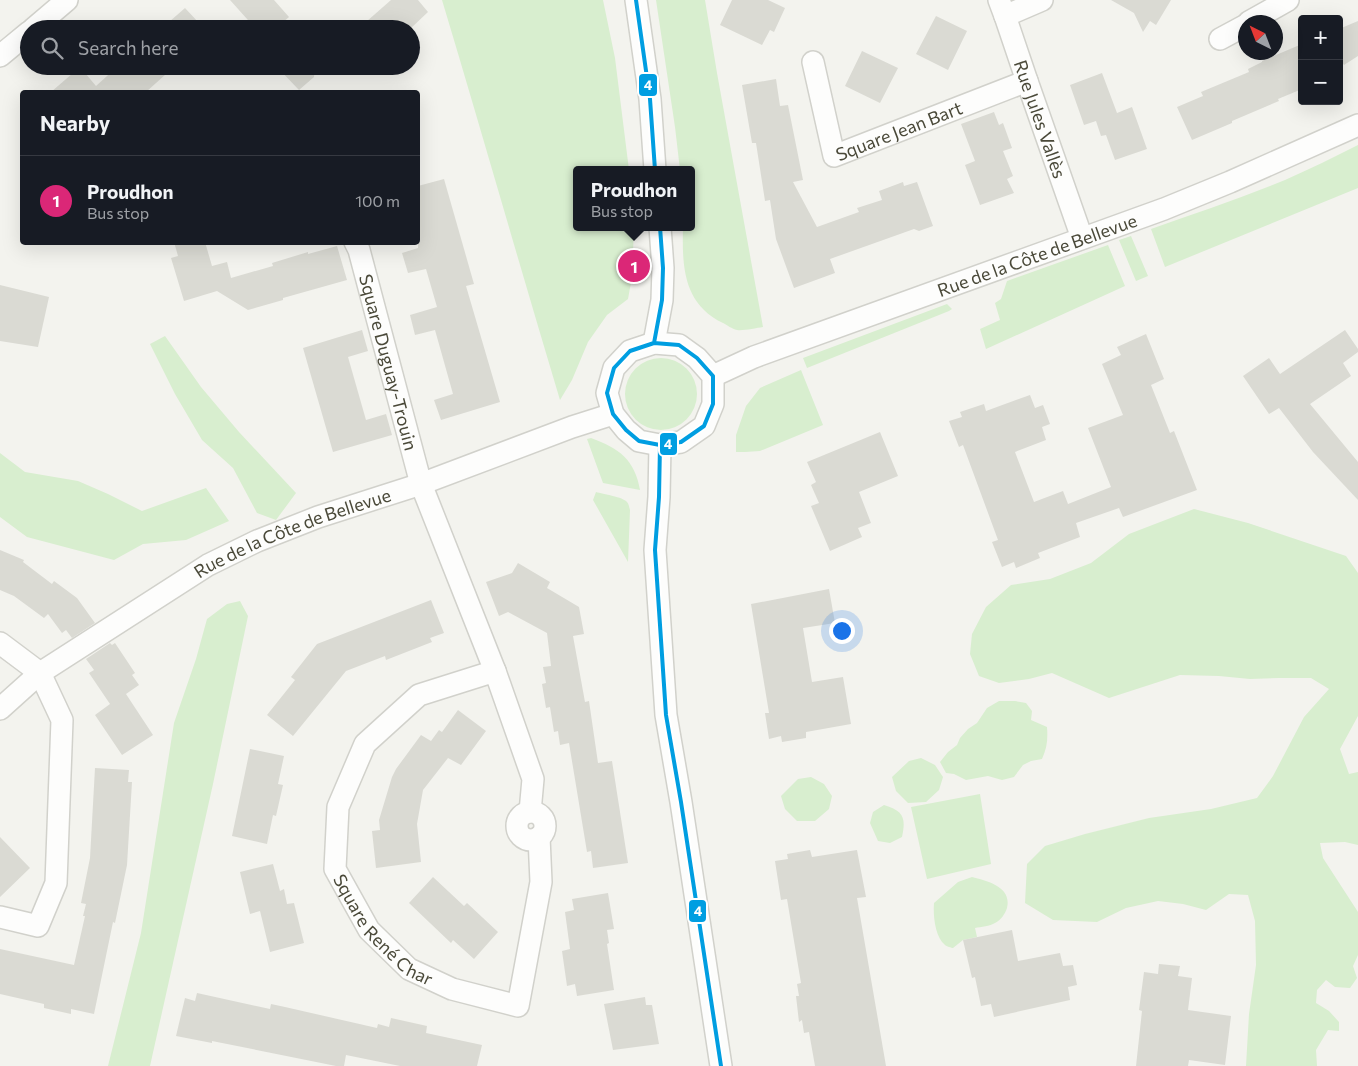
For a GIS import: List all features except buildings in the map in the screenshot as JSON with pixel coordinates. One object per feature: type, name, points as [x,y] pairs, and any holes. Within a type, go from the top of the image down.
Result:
[{"type":"street","points":[[44,20],[67,0]]},
{"type":"street","points":[[636,0],[650,99],[655,166]]},
{"type":"street","points":[[1002,8],[1042,0]]},
{"type":"street","points":[[1261,15],[1288,0]]},
{"type":"street","name":"Rue Jules Vallès","points":[[1002,8],[1082,238]]},
{"type":"street","points":[[1220,39],[1238,29]]},
{"type":"street","points":[[0,56],[20,39]]},
{"type":"street","name":"Square Jean Bart","points":[[813,62],[834,156],[1026,81]]},
{"type":"street","name":"Rue de la Côte de Bellevue","points":[[712,376],[754,357],[906,304],[1172,206],[1358,124]]},
{"type":"street","points":[[654,343],[662,300],[663,268],[660,231]]},
{"type":"street","name":"Square Duguay-Trouin","points":[[357,245],[421,484]]},
{"type":"street","points":[[654,343],[679,345],[697,358],[712,376],[713,404],[704,426],[681,442],[660,445],[639,441],[626,430],[613,414],[607,394],[614,368],[630,351],[654,343]]},
{"type":"street","name":"Rue de la Côte de Bellevue","points":[[0,709],[40,673],[208,565],[249,545],[318,517],[421,484],[572,427],[613,414]]},
{"type":"street","points":[[660,445],[659,498],[655,550],[666,715],[721,1066]]},
{"type":"street","name":"Square René Char","points":[[421,484],[495,671],[533,779],[530,812],[538,814],[543,820],[544,829],[539,837],[541,882],[518,1006],[452,989],[409,969],[369,930],[335,869],[338,807],[365,744],[419,695],[495,671]]},
{"type":"street","points":[[0,642],[40,673],[62,720],[56,883],[38,926],[0,917]]},
{"type":"green space","points":[[442,0],[603,0],[615,58],[628,166],[573,166],[573,231],[634,231],[632,277],[628,299],[607,315],[588,342],[572,380],[560,400]]},
{"type":"green space","points":[[656,0],[705,0],[763,327],[746,330],[731,328],[710,315],[693,295],[685,270],[683,231],[695,231],[695,166],[680,166]]},
{"type":"green space","points":[[1358,145],[1358,188],[1165,267],[1151,229],[1285,180]]},
{"type":"green space","points":[[1131,236],[1148,276],[1136,281],[1119,240]]},
{"type":"green space","points":[[1108,245],[1125,286],[986,349],[980,329],[1000,320],[995,303],[1001,299],[1007,281]]},
{"type":"green space","points":[[947,304],[952,309],[949,311],[807,368],[803,358]]},
{"type":"green space","points":[[165,336],[201,387],[239,432],[296,493],[276,520],[257,513],[233,468],[202,440],[175,394],[150,344]]},
{"type":"green space","points":[[668,358],[687,368],[695,380],[697,394],[695,408],[687,420],[675,428],[654,430],[635,420],[627,408],[625,387],[635,368],[647,360]]},
{"type":"green space","points":[[801,370],[823,425],[760,451],[736,452],[736,435],[746,406],[760,388]]},
{"type":"green space","points":[[591,438],[610,446],[624,456],[634,471],[640,490],[603,483],[587,439]]},
{"type":"green space","points":[[0,453],[25,472],[78,481],[142,511],[206,488],[229,521],[186,540],[143,544],[114,560],[27,537],[0,517]]},
{"type":"green space","points":[[596,492],[625,500],[628,504],[630,510],[628,562],[593,500]]},
{"type":"green space","points":[[1194,509],[1248,523],[1346,556],[1358,573],[1358,716],[1340,749],[1349,774],[1358,772],[1358,845],[1345,842],[1320,843],[1323,858],[1358,912],[1358,955],[1353,966],[1357,978],[1350,988],[1335,987],[1326,980],[1317,990],[1316,1003],[1329,1011],[1339,1022],[1339,1031],[1328,1030],[1316,1050],[1317,1066],[1246,1066],[1249,1014],[1256,965],[1255,921],[1248,895],[1229,894],[1206,910],[1183,904],[1158,901],[1126,908],[1097,922],[1053,920],[1025,903],[1027,864],[1045,846],[1149,818],[1211,809],[1257,798],[1273,776],[1304,717],[1329,689],[1311,678],[1250,679],[1180,675],[1109,698],[1052,673],[1029,679],[999,683],[979,676],[970,654],[972,634],[986,607],[1011,585],[1050,579],[1091,563],[1129,534]]},
{"type":"green space","points":[[240,601],[248,616],[213,784],[150,1066],[108,1066],[141,933],[174,723],[196,659],[207,619],[227,604]]},
{"type":"green space","points":[[999,701],[1026,703],[1032,711],[1031,720],[1047,727],[1047,743],[1042,759],[1023,765],[1014,777],[1002,780],[988,776],[966,780],[954,774],[946,773],[940,762],[957,745],[968,729],[977,723],[987,708]]},
{"type":"green space","points":[[921,758],[935,765],[943,777],[939,790],[926,802],[908,803],[896,791],[892,777],[909,761]]},
{"type":"green space","points":[[811,777],[824,784],[832,796],[829,809],[815,821],[797,821],[785,809],[781,796],[798,779]]},
{"type":"green space","points":[[980,794],[991,864],[927,879],[911,807]]},
{"type":"green space","points":[[884,805],[900,813],[904,825],[902,837],[890,843],[878,841],[870,823],[873,812]]},
{"type":"green space","points":[[972,877],[991,883],[1002,890],[1008,901],[1007,908],[997,922],[975,928],[977,937],[963,940],[951,948],[942,941],[937,932],[934,920],[934,903],[958,882]]},
{"type":"transit line","name":"4","points":[[636,0],[650,99],[655,166]]},
{"type":"transit line","name":"4","points":[[654,343],[662,300],[663,268],[660,231]]},
{"type":"transit line","name":"4","points":[[654,343],[679,345],[697,358],[713,376],[713,404],[704,426],[681,442],[660,445],[639,441],[626,430],[613,414],[607,393],[614,368],[630,351],[654,343]]},
{"type":"transit line","name":"4","points":[[660,445],[655,550],[666,715],[721,1066]]},
{"type":"place","name":"Proudhon","points":[[634,266]]}]
